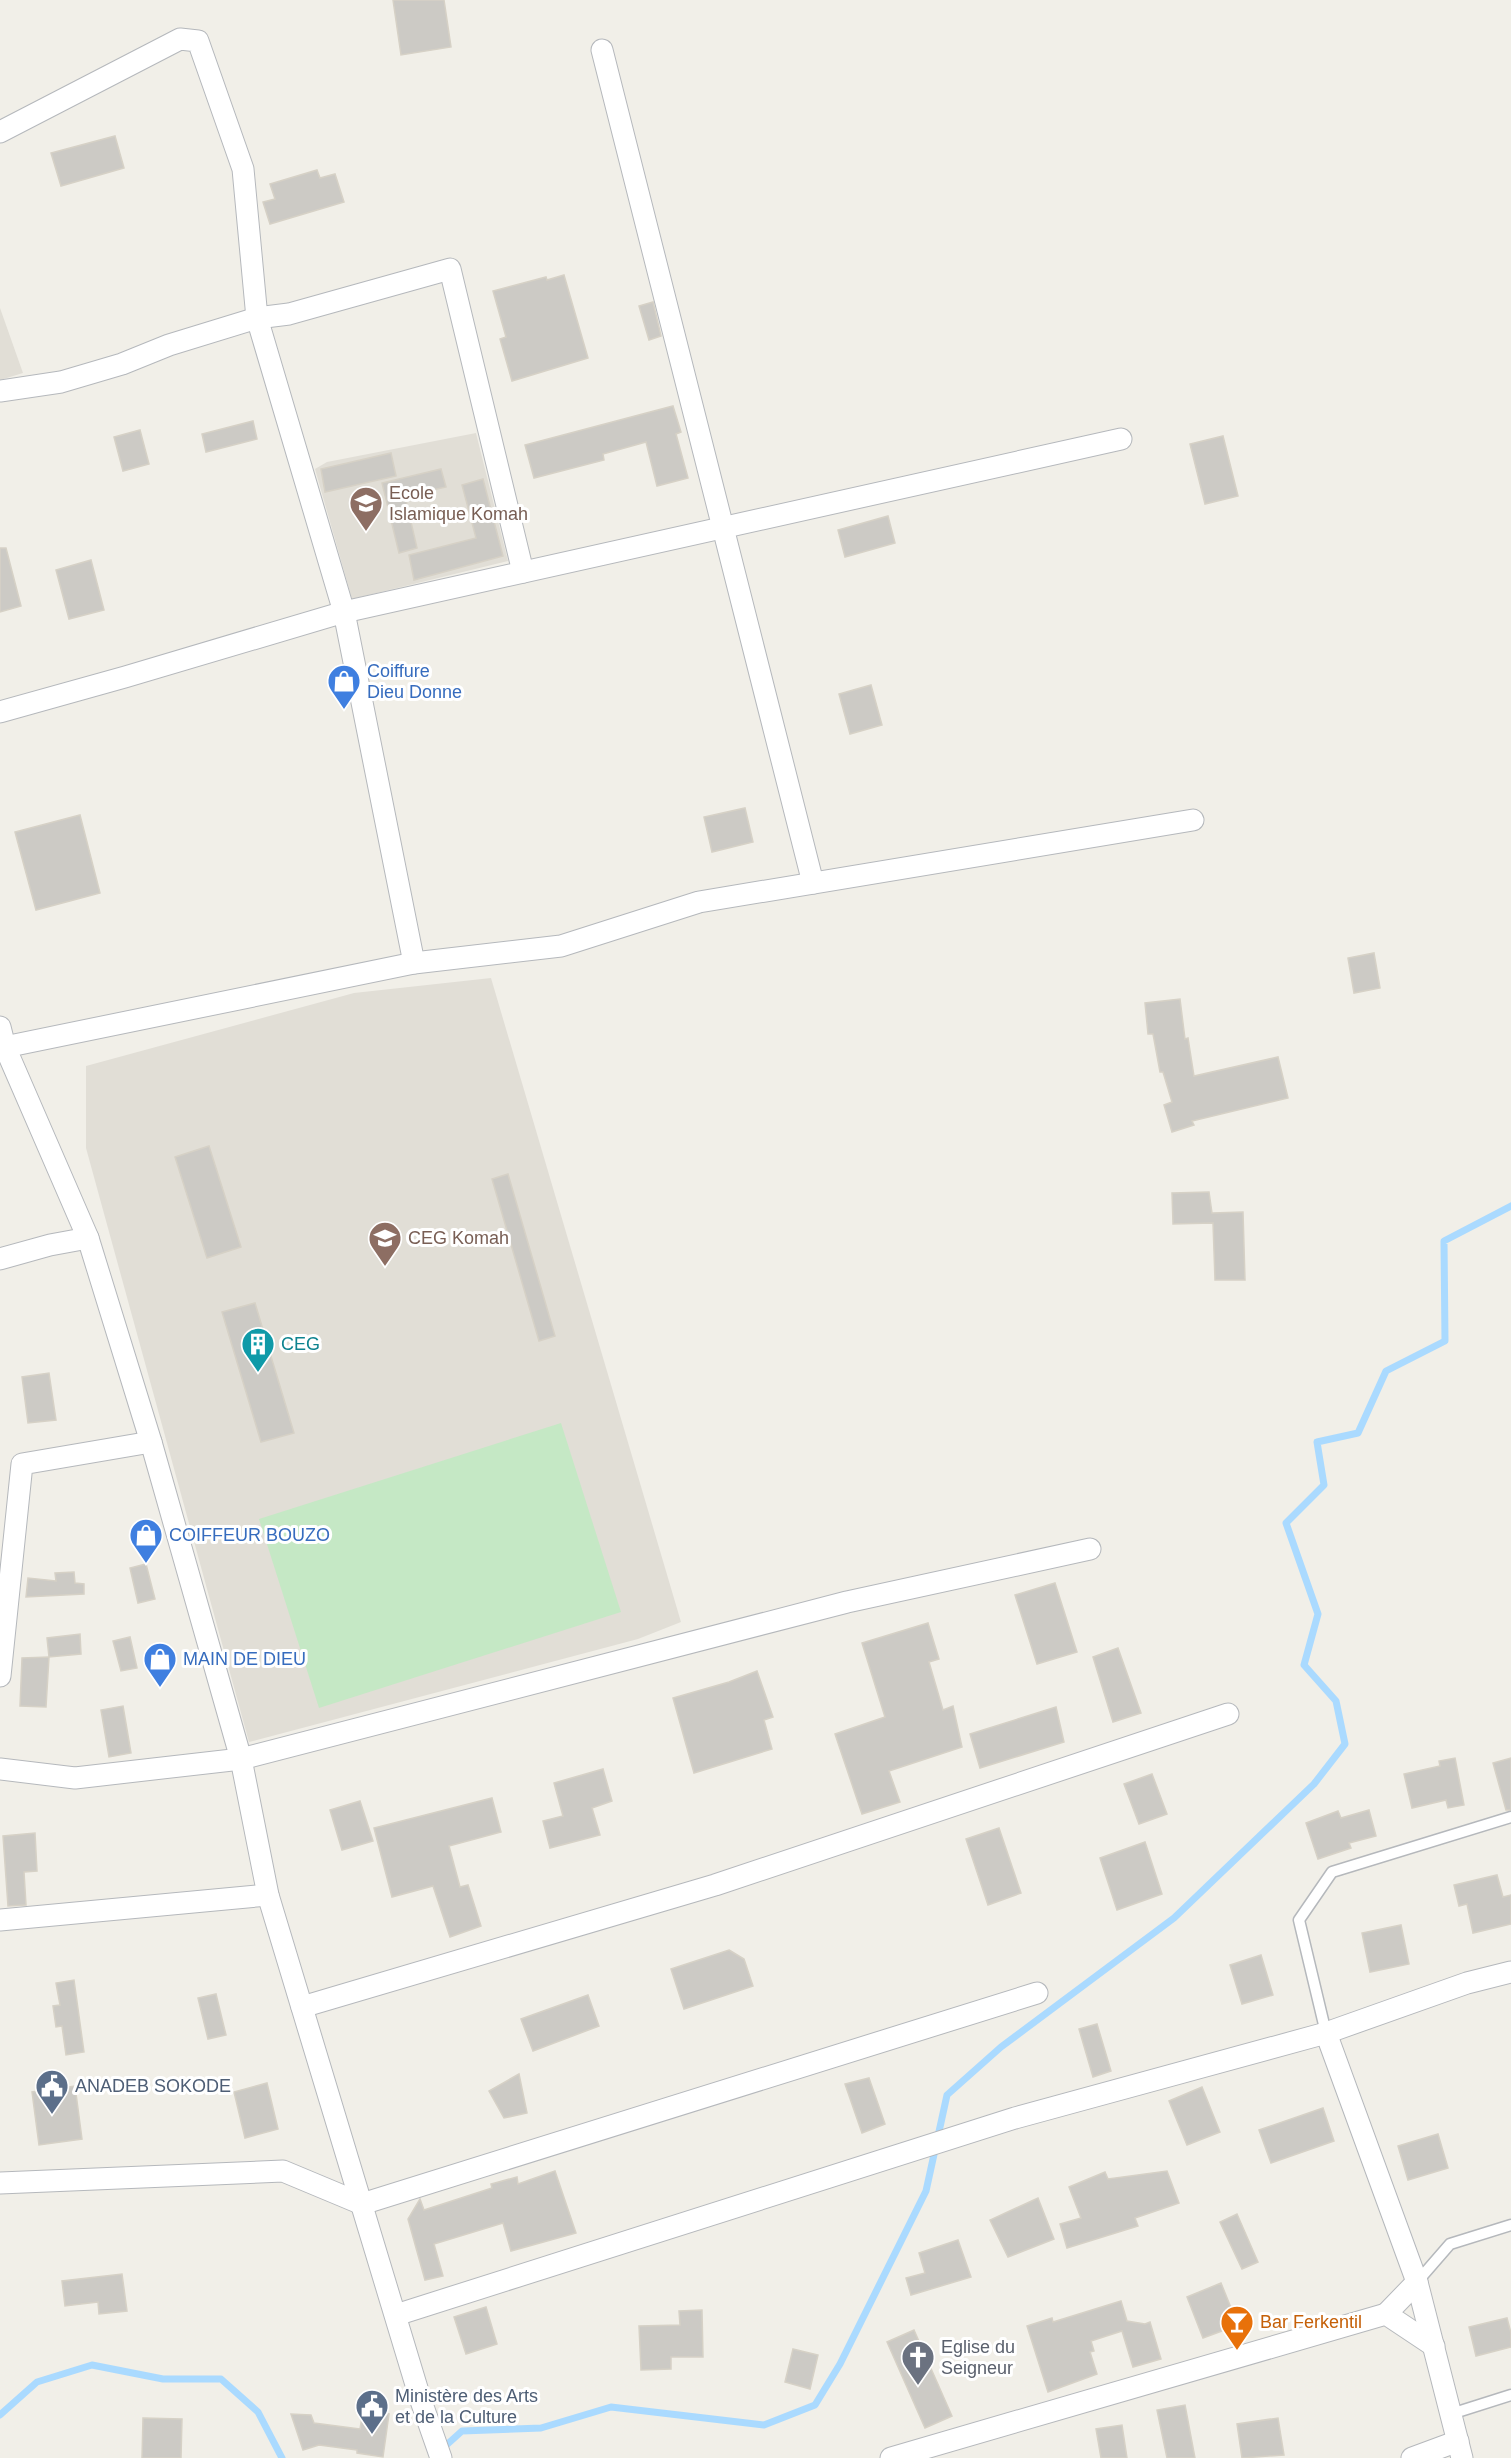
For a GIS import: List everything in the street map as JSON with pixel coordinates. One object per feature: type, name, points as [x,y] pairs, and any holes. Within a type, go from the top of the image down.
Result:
[{"type":"street","points":[[0,132],[180,39],[198,41],[243,169],[257,318],[344,612],[414,963]]},
{"type":"street","points":[[602,50],[813,883]]},
{"type":"street","points":[[0,391],[71,379],[257,318],[289,315],[450,269],[523,573]]},
{"type":"street","points":[[0,712],[344,612],[1121,439]]},
{"type":"street","points":[[438,2451],[268,1895],[241,1759],[151,1442],[87,1238],[2,1041],[414,963],[561,946],[699,902],[1193,820]]},
{"type":"street","points":[[0,1259],[50,1245],[87,1238]]},
{"type":"street","points":[[0,1676],[22,1464],[151,1442]]},
{"type":"street","points":[[0,1769],[75,1778],[241,1759],[847,1602],[1090,1549]]},
{"type":"street","points":[[302,2007],[715,1885],[1228,1714]]},
{"type":"street","points":[[0,1920],[268,1895]]},
{"type":"street","points":[[396,2315],[1015,2118],[1326,2033],[1467,1983],[1511,1972]]},
{"type":"street","points":[[0,2183],[283,2171],[362,2204],[1037,1993]]},
{"type":"street","points":[[1326,2033],[1417,2282],[1460,2450],[1412,2458]]},
{"type":"street","points":[[891,2458],[1386,2314],[1417,2282]]},
{"type":"street","points":[[1386,2314],[1434,2346]]},
{"type":"lane","points":[[1326,2033],[1299,1920],[1332,1872],[1511,1817]]},
{"type":"lane","points":[[1417,2282],[1450,2244],[1511,2225]]},
{"type":"lane","points":[[1451,2414],[1511,2395]]},
{"type":"shaded area","points":[[0,308],[23,373],[0,380]]},
{"type":"shaded area","points":[[476,433],[508,561],[352,599],[315,469],[327,462]]},
{"type":"shaded area","name":"CEG Komah","points":[[491,978],[681,1622],[638,1639],[249,1742],[86,1148],[86,1066],[354,993]]},
{"type":"green space","points":[[561,1423],[621,1612],[319,1708],[259,1519]]},
{"type":"building","points":[[393,0],[444,0],[451,47],[401,55]]},
{"type":"building","points":[[115,136],[124,168],[61,186],[51,153]]},
{"type":"building","points":[[317,170],[320,178],[335,174],[344,202],[270,224],[263,202],[275,199],[270,184]]},
{"type":"building","points":[[564,275],[588,358],[512,381],[500,339],[506,337],[493,291],[546,277],[547,280]]},
{"type":"building","points":[[653,302],[661,336],[649,340],[639,306]]},
{"type":"building","points":[[673,406],[681,432],[676,434],[688,478],[657,486],[646,442],[603,454],[604,460],[534,478],[525,445]]},
{"type":"building","points":[[253,421],[257,439],[206,452],[202,434]]},
{"type":"building","points":[[140,430],[149,464],[123,471],[114,437]]},
{"type":"building","points":[[1223,436],[1238,496],[1205,504],[1190,444]]},
{"type":"building","points":[[391,453],[396,476],[325,492],[321,469]]},
{"type":"building","points":[[441,469],[446,487],[405,496],[417,548],[399,553],[382,483]]},
{"type":"building","points":[[483,479],[503,556],[414,580],[409,555],[476,538],[462,485]]},
{"type":"building","points":[[888,516],[895,543],[845,557],[838,530]]},
{"type":"building","points":[[0,548],[6,548],[21,606],[0,612]]},
{"type":"building","points":[[91,560],[104,610],[69,619],[56,570]]},
{"type":"building","points":[[871,685],[882,725],[850,734],[839,694]]},
{"type":"building","points":[[745,808],[753,842],[712,852],[704,817]]},
{"type":"building","points":[[80,815],[100,893],[36,910],[15,832]]},
{"type":"building","points":[[1374,953],[1380,988],[1354,993],[1348,958]]},
{"type":"building","points":[[1180,999],[1185,1039],[1188,1038],[1194,1076],[1278,1057],[1288,1098],[1192,1121],[1194,1125],[1172,1132],[1164,1105],[1172,1102],[1163,1072],[1160,1072],[1153,1034],[1148,1034],[1145,1003]]},
{"type":"building","points":[[209,1146],[241,1247],[207,1258],[175,1157]]},
{"type":"building","points":[[508,1174],[555,1336],[539,1341],[492,1179]]},
{"type":"building","points":[[1209,1192],[1212,1213],[1243,1212],[1245,1280],[1215,1280],[1213,1223],[1173,1224],[1172,1193]]},
{"type":"building","name":"CEG","points":[[255,1303],[294,1433],[261,1442],[222,1312]]},
{"type":"building","points":[[49,1373],[56,1420],[28,1423],[22,1377]]},
{"type":"building","points":[[146,1564],[155,1599],[138,1603],[130,1568]]},
{"type":"building","points":[[74,1572],[75,1583],[84,1584],[84,1594],[26,1597],[28,1578],[56,1581],[55,1573]]},
{"type":"building","points":[[1055,1583],[1077,1652],[1037,1664],[1015,1595]]},
{"type":"building","points":[[928,1623],[939,1659],[929,1662],[943,1710],[953,1706],[962,1747],[889,1771],[900,1802],[862,1814],[835,1734],[885,1717],[862,1643]]},
{"type":"building","points":[[80,1634],[81,1654],[49,1657],[47,1638]]},
{"type":"building","points":[[130,1637],[137,1668],[121,1671],[113,1641]]},
{"type":"building","points":[[1118,1648],[1141,1713],[1113,1722],[1093,1657]]},
{"type":"building","points":[[49,1657],[46,1707],[20,1706],[22,1658]]},
{"type":"building","points":[[757,1671],[773,1717],[764,1720],[772,1749],[694,1773],[673,1698],[729,1682]]},
{"type":"building","points":[[123,1706],[131,1753],[109,1757],[101,1710]]},
{"type":"building","points":[[1056,1707],[1064,1742],[980,1768],[970,1734]]},
{"type":"building","points":[[1455,1758],[1464,1805],[1448,1808],[1446,1800],[1412,1808],[1404,1774],[1440,1766],[1439,1761]]},
{"type":"building","points":[[1511,1758],[1511,1810],[1506,1810],[1493,1763]]},
{"type":"building","points":[[603,1769],[612,1801],[592,1808],[600,1835],[550,1848],[543,1821],[563,1816],[554,1783]]},
{"type":"building","points":[[1152,1774],[1167,1814],[1139,1824],[1124,1784]]},
{"type":"building","points":[[492,1798],[501,1832],[449,1846],[460,1887],[468,1885],[481,1926],[450,1937],[433,1886],[392,1897],[374,1828]]},
{"type":"building","points":[[360,1801],[373,1841],[342,1850],[330,1810]]},
{"type":"building","points":[[1369,1810],[1376,1836],[1349,1843],[1351,1848],[1318,1859],[1306,1823],[1338,1811],[1341,1818]]},
{"type":"building","points":[[999,1828],[1021,1893],[988,1905],[966,1839]]},
{"type":"building","points":[[35,1833],[37,1871],[24,1872],[26,1905],[8,1906],[3,1836]]},
{"type":"building","points":[[1145,1842],[1162,1894],[1117,1910],[1100,1858]]},
{"type":"building","points":[[1497,1875],[1503,1897],[1511,1895],[1511,1924],[1473,1933],[1467,1904],[1459,1906],[1454,1885]]},
{"type":"building","points":[[1401,1925],[1409,1964],[1370,1972],[1362,1933]]},
{"type":"building","points":[[729,1950],[744,1959],[753,1986],[684,2009],[671,1969]]},
{"type":"building","points":[[1261,1955],[1273,1995],[1242,2004],[1230,1965]]},
{"type":"building","points":[[74,1980],[84,2052],[66,2055],[62,2026],[56,2027],[53,2006],[60,2005],[56,1983]]},
{"type":"building","points":[[216,1994],[226,2035],[208,2039],[198,1998]]},
{"type":"building","points":[[588,1995],[599,2026],[533,2051],[521,2019]]},
{"type":"building","points":[[1097,2024],[1111,2071],[1093,2077],[1079,2029]]},
{"type":"building","points":[[519,2074],[527,2113],[504,2118],[489,2091]]},
{"type":"building","points":[[869,2078],[885,2124],[862,2133],[845,2084]]},
{"type":"building","points":[[267,2083],[278,2129],[245,2138],[234,2092]]},
{"type":"building","points":[[75,2086],[82,2139],[39,2145],[32,2092]]},
{"type":"building","points":[[1202,2087],[1220,2132],[1187,2145],[1169,2101]]},
{"type":"building","points":[[1323,2108],[1334,2141],[1271,2163],[1259,2130]]},
{"type":"building","points":[[1438,2134],[1448,2168],[1408,2180],[1398,2146]]},
{"type":"building","points":[[555,2171],[576,2233],[511,2251],[503,2223],[434,2244],[443,2276],[425,2280],[408,2219],[420,2199],[424,2210],[492,2188],[491,2184],[517,2177],[518,2184]]},
{"type":"building","points":[[1167,2171],[1179,2203],[1135,2218],[1138,2226],[1067,2248],[1060,2224],[1081,2218],[1069,2187],[1105,2172],[1108,2179]]},
{"type":"building","points":[[1038,2198],[1054,2239],[1008,2257],[990,2220]]},
{"type":"building","points":[[1237,2214],[1258,2262],[1242,2269],[1220,2222]]},
{"type":"building","points":[[958,2240],[971,2277],[911,2295],[906,2278],[925,2273],[919,2253]]},
{"type":"building","points":[[122,2274],[127,2311],[99,2314],[98,2302],[65,2306],[62,2281]]},
{"type":"building","points":[[1221,2283],[1238,2325],[1203,2338],[1187,2297]]},
{"type":"building","points":[[1121,2301],[1127,2321],[1145,2324],[1150,2322],[1161,2359],[1133,2367],[1122,2331],[1091,2341],[1094,2351],[1090,2352],[1097,2374],[1048,2392],[1027,2326],[1052,2318],[1053,2322]]},
{"type":"building","points":[[486,2307],[497,2344],[466,2354],[454,2317]]},
{"type":"building","points":[[702,2310],[703,2357],[671,2357],[671,2369],[641,2370],[639,2326],[680,2325],[679,2311]]},
{"type":"building","points":[[1507,2318],[1511,2333],[1511,2347],[1476,2356],[1469,2327]]},
{"type":"building","points":[[914,2330],[952,2416],[925,2428],[887,2342]]},
{"type":"building","points":[[793,2349],[818,2355],[810,2389],[785,2382]]},
{"type":"building","points":[[1185,2405],[1195,2458],[1167,2458],[1157,2410]]},
{"type":"building","points":[[363,2410],[389,2414],[383,2457],[357,2453],[357,2450],[319,2445],[303,2450],[291,2414],[311,2415],[314,2423],[360,2429]]},
{"type":"building","points":[[143,2418],[182,2419],[181,2458],[142,2458]]},
{"type":"building","points":[[1278,2418],[1284,2455],[1242,2458],[1237,2424]]},
{"type":"building","points":[[1122,2425],[1127,2458],[1101,2458],[1096,2429]]},
{"type":"waterway","points":[[442,2449],[462,2431],[541,2428],[611,2407],[764,2425],[815,2405],[840,2364],[926,2191],[947,2095],[1001,2047],[1174,1918],[1314,1784],[1345,1744],[1336,1701],[1304,1665],[1318,1614],[1286,1523],[1324,1485],[1317,1442],[1358,1433],[1386,1371],[1445,1341],[1444,1241],[1511,1206]]},
{"type":"waterway","points":[[0,2415],[37,2382],[92,2365],[163,2379],[221,2379],[258,2412],[282,2458]]},
{"type":"place","name":"Ecole Islamique Komah","points":[[366,532]]},
{"type":"place","name":"Coiffure Dieu Donne","points":[[344,710]]},
{"type":"place","name":"CEG Komah","points":[[385,1267]]},
{"type":"place","name":"CEG","points":[[258,1373]]},
{"type":"place","name":"COIFFEUR BOUZO","points":[[146,1564]]},
{"type":"place","name":"MAIN DE DIEU","points":[[160,1688]]},
{"type":"place","name":"ANADEB SOKODE","points":[[52,2115]]},
{"type":"place","name":"Bar Ferkentil","points":[[1237,2351]]},
{"type":"place","name":"Eglise du Seigneur","points":[[918,2386]]},
{"type":"place","name":"Ministère des Arts et de la Culture","points":[[372,2435]]}]
